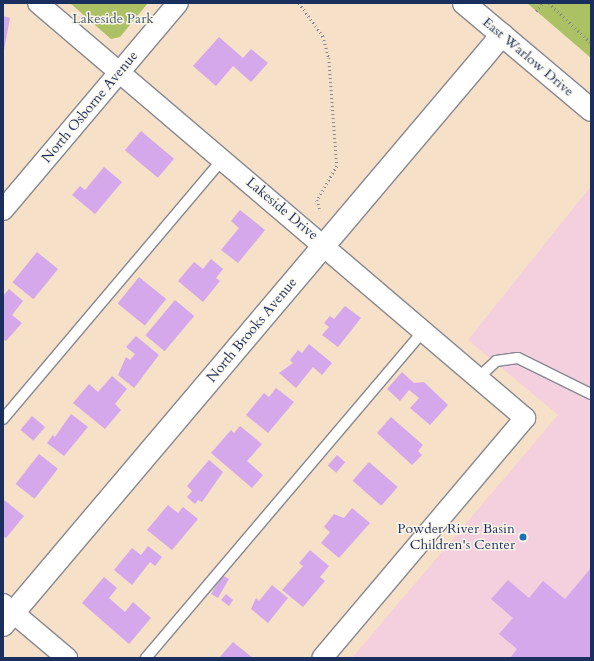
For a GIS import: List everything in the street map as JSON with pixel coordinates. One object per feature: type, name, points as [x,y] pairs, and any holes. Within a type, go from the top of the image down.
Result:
[{"type":"street","name":"Lakeside Drive","points":[[38,3],[425,329],[525,418],[322,658]]},
{"type":"street","name":"North Osborne Avenue","points":[[3,210],[178,3]]},
{"type":"street","name":"East Warlow Drive","points":[[464,3],[591,110]]},
{"type":"street","name":"North Brooks Avenue","points":[[6,614],[502,35]]},
{"type":"street","points":[[6,614],[67,658]]},
{"type":"lane","points":[[3,419],[223,159]]},
{"type":"lane","points":[[146,658],[425,329]]},
{"type":"lane","points":[[480,377],[496,361],[518,358],[591,394]]},
{"type":"path","points":[[299,3],[323,36],[329,58],[337,166],[317,200],[320,209]]},
{"type":"path","points":[[536,11],[543,3]]},
{"type":"path","points":[[549,3],[591,43]]},
{"type":"shaded area","name":"Powder River Basin Children's Center","points":[[591,186],[591,658],[352,658],[558,415],[468,340]]},
{"type":"green space","name":"Lakeside Park","points":[[70,3],[148,3],[120,37],[111,39]]},
{"type":"green space","points":[[527,3],[591,3],[591,58]]},
{"type":"building","points":[[3,16],[10,18],[4,50],[3,50]]},
{"type":"building","points":[[219,37],[243,58],[251,49],[268,63],[251,82],[233,66],[216,86],[193,66]]},
{"type":"building","points":[[141,131],[174,159],[158,178],[125,150]]},
{"type":"building","points":[[104,167],[122,182],[95,214],[72,195],[80,186],[85,190]]},
{"type":"building","points":[[240,210],[265,230],[238,263],[221,250],[239,228],[231,221]]},
{"type":"building","points":[[37,252],[58,269],[33,299],[12,282]]},
{"type":"building","points":[[211,259],[223,269],[216,278],[220,281],[203,302],[178,281],[194,262],[203,269]]},
{"type":"building","points":[[139,277],[166,299],[145,325],[118,303]]},
{"type":"building","points":[[9,289],[23,301],[12,315],[22,323],[6,341],[3,339],[3,296]]},
{"type":"building","points":[[175,300],[194,316],[165,351],[145,335]]},
{"type":"building","points":[[345,306],[361,318],[338,347],[322,335],[329,327],[324,323],[330,316],[334,319]]},
{"type":"building","points":[[136,336],[159,355],[134,388],[118,375],[126,357],[130,360],[135,354],[126,347]]},
{"type":"building","points":[[309,344],[332,363],[322,375],[313,367],[296,388],[279,373],[293,363],[290,360],[298,350],[302,353]]},
{"type":"building","points":[[402,372],[414,383],[424,382],[448,405],[430,425],[410,408],[419,398],[409,390],[400,401],[387,389]]},
{"type":"building","points":[[112,376],[127,389],[115,404],[121,410],[105,429],[73,403],[89,384],[98,392]]},
{"type":"building","points":[[276,388],[294,402],[268,433],[246,415],[264,393],[269,397]]},
{"type":"building","points":[[71,414],[88,427],[64,456],[47,443],[53,435],[55,437]]},
{"type":"building","points":[[32,416],[45,427],[33,441],[20,430]]},
{"type":"building","points":[[391,417],[423,445],[418,451],[422,455],[412,465],[377,433]]},
{"type":"building","points":[[240,426],[262,444],[247,461],[263,475],[252,488],[211,453],[231,430],[234,433]]},
{"type":"building","points":[[39,454],[58,469],[35,499],[16,484]]},
{"type":"building","points":[[337,455],[345,462],[336,473],[328,466]]},
{"type":"building","points":[[209,460],[223,472],[202,502],[198,500],[195,504],[187,497],[192,491],[187,486]]},
{"type":"building","points":[[369,462],[398,487],[381,506],[353,481]]},
{"type":"building","points":[[3,499],[24,516],[6,538],[3,536]]},
{"type":"building","points":[[168,505],[178,513],[183,507],[198,519],[172,550],[147,530]]},
{"type":"building","points":[[352,508],[370,523],[339,558],[321,543],[330,532],[324,527],[334,514],[344,518]]},
{"type":"building","points":[[148,546],[162,557],[155,566],[150,562],[132,585],[114,570],[132,548],[141,555]]},
{"type":"building","points":[[310,550],[329,566],[320,577],[325,581],[303,607],[282,590],[303,566],[299,563]]},
{"type":"building","points":[[591,568],[591,658],[510,658],[517,649],[499,634],[513,618],[491,599],[508,580],[529,598],[543,581],[565,599]]},
{"type":"building","points":[[222,575],[229,579],[218,598],[211,594]]},
{"type":"building","points":[[104,577],[117,588],[109,598],[125,612],[133,602],[151,618],[129,644],[82,603]]},
{"type":"building","points":[[272,585],[288,598],[268,623],[251,609],[256,598],[259,601]]},
{"type":"building","points":[[226,594],[233,600],[229,606],[221,600]]},
{"type":"building","points":[[233,642],[253,658],[219,658]]},
{"type":"place","name":"Powder River Basin Children's Center","points":[[523,537]]}]
